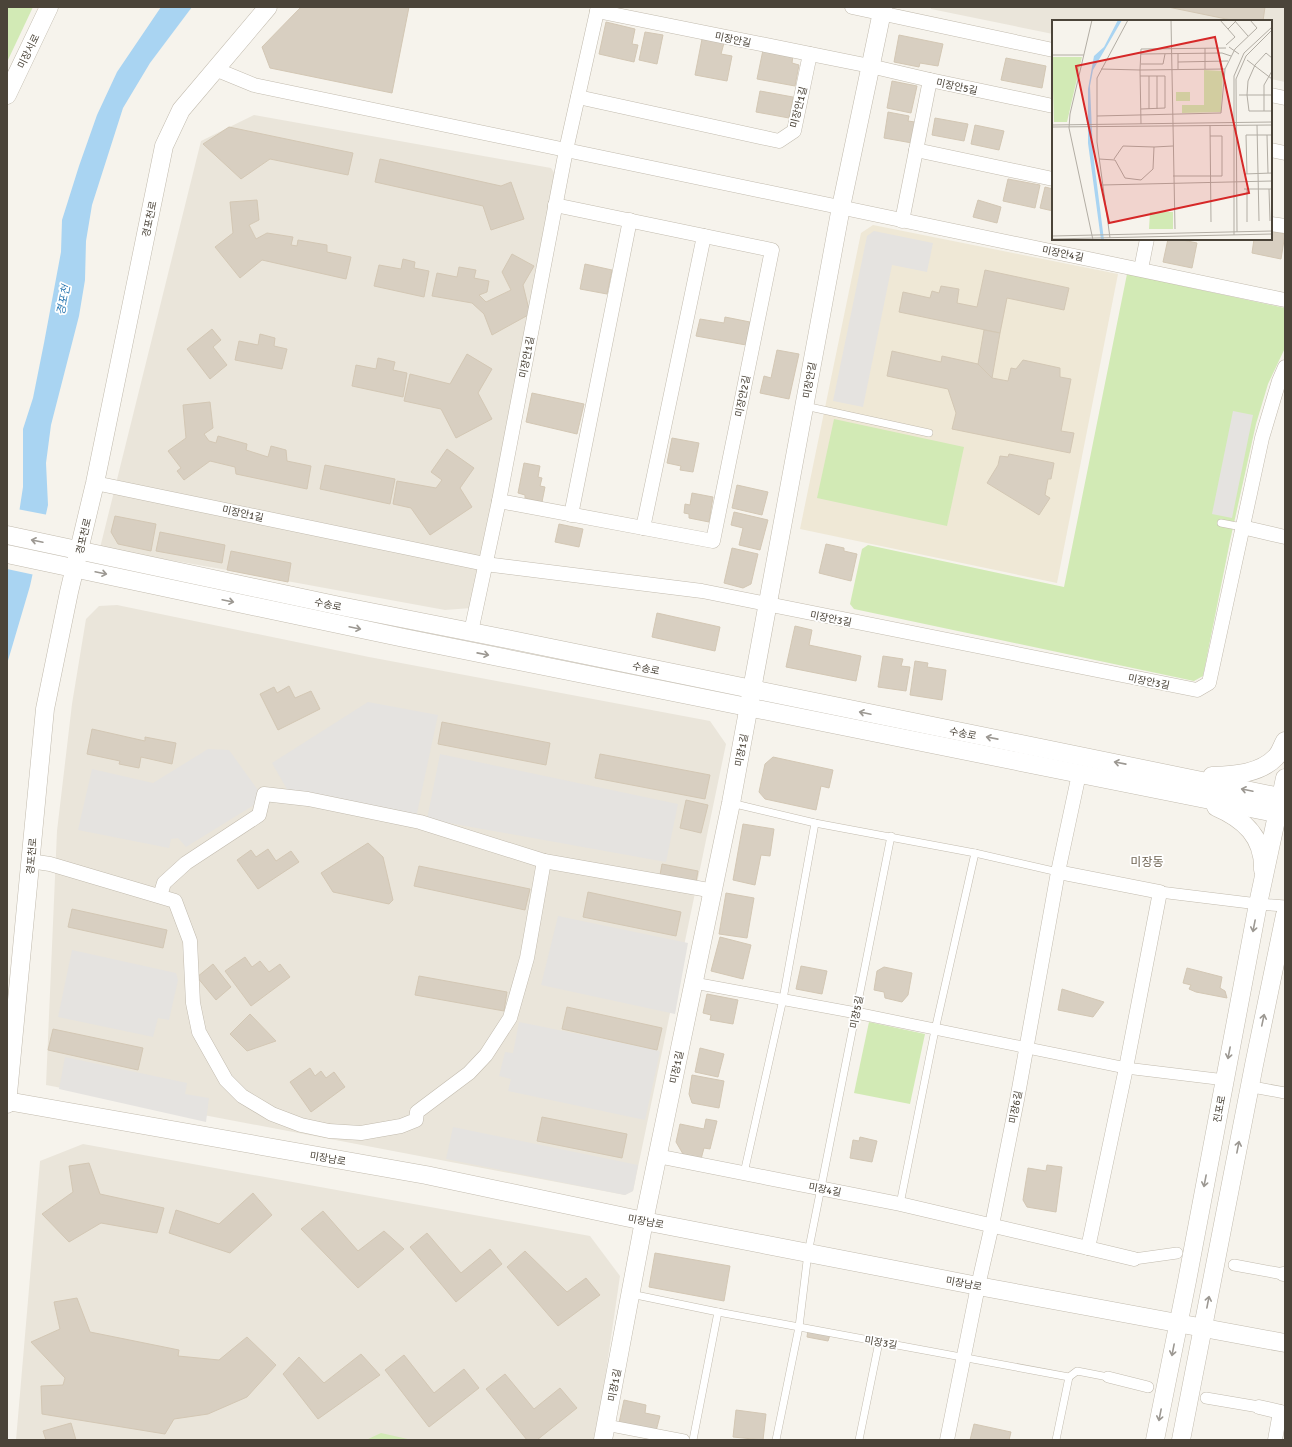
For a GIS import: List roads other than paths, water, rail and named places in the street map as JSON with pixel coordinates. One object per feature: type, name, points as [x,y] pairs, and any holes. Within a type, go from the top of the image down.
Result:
[{"type":"street","name":"미장서로","points":[[7,95],[49,7]]},
{"type":"street","name":"경포천로","points":[[7,1104],[45,709],[69,567],[73,549],[95,483],[164,146],[181,110],[268,7]]},
{"type":"street","points":[[852,7],[882,10],[1052,50]]},
{"type":"street","name":"미장안길","points":[[597,9],[870,66]]},
{"type":"street","name":"미장안1길","points":[[471,632],[499,501],[566,150],[597,9]]},
{"type":"street","name":"미장안길","points":[[751,697],[841,207],[882,10]]},
{"type":"street","name":"미장안1길","points":[[578,97],[778,141],[794,131],[810,54]]},
{"type":"street","points":[[870,66],[930,80]]},
{"type":"street","points":[[216,69],[254,85],[841,207]]},
{"type":"street","name":"미장안5길","points":[[902,221],[930,80],[1052,106]]},
{"type":"street","points":[[1272,95],[1285,98]]},
{"type":"street","points":[[916,150],[1052,179]]},
{"type":"street","points":[[1272,150],[1285,153]]},
{"type":"street","name":"미장안2길","points":[[499,501],[713,540],[772,250],[555,205]]},
{"type":"street","name":"미장안4길","points":[[841,207],[1285,300]]},
{"type":"street","points":[[571,515],[630,220]]},
{"type":"street","points":[[1272,224],[1285,226]]},
{"type":"street","points":[[642,528],[704,236]]},
{"type":"street","points":[[1141,269],[1147,240]]},
{"type":"street","name":"미장안3길","points":[[768,606],[1197,690],[1209,683],[1262,438],[1279,381],[1285,367]]},
{"type":"street","name":"미장안1길","points":[[95,483],[485,564],[702,591],[768,606]]},
{"type":"street","points":[[1242,527],[1285,537]]},
{"type":"street","name":"수송로","points":[[7,535],[340,606],[471,632],[1079,774],[1194,796],[1282,806]]},
{"type":"street","name":"수송로","points":[[7,554],[404,638],[751,697],[1188,777],[1282,806]]},
{"type":"street","name":"미장1길","points":[[605,1433],[644,1221],[731,803],[751,697]]},
{"type":"street","points":[[1188,777],[1233,775],[1261,769],[1276,757],[1285,741]]},
{"type":"street","name":"미장6길","points":[[947,1440],[978,1286],[992,1225],[1058,872],[1079,774]]},
{"type":"street","name":"진포로","points":[[1155,1440],[1258,904],[1282,806],[1285,778]]},
{"type":"street","points":[[160,896],[164,883],[186,863],[259,815],[264,794],[308,799],[420,822],[544,861],[703,889],[712,893]]},
{"type":"street","points":[[1194,796],[1230,813],[1244,822],[1253,834],[1263,862],[1262,886]]},
{"type":"street","points":[[30,861],[50,864],[175,901],[190,941],[193,1003],[199,1032],[226,1080],[242,1096],[272,1114],[301,1125],[329,1131],[361,1133],[401,1126],[416,1120],[417,1112],[469,1073],[486,1055],[510,1018],[517,995],[527,958],[544,861]]},
{"type":"street","points":[[1058,872],[1160,892],[1285,906]]},
{"type":"street","points":[[1088,1248],[1126,1068],[1160,892]]},
{"type":"street","points":[[1181,1440],[1254,1065],[1285,915]]},
{"type":"street","points":[[694,983],[783,998],[1126,1068],[1217,1079]]},
{"type":"street","points":[[1258,1088],[1285,1093]]},
{"type":"street","name":"미장남로","points":[[7,1101],[426,1175],[644,1221],[978,1286],[1285,1343]]},
{"type":"street","name":"미장4길","points":[[657,1156],[900,1204],[1134,1259]]},
{"type":"street","points":[[1134,1259],[1177,1253]]},
{"type":"street","points":[[1234,1265],[1284,1274]]},
{"type":"street","points":[[1108,1377],[1148,1387]]},
{"type":"street","points":[[1206,1398],[1283,1412],[1275,1440]]},
{"type":"street","points":[[605,1433],[684,1440]]},
{"type":"lane","points":[[805,406],[929,433]]},
{"type":"lane","points":[[1221,523],[1242,527]]},
{"type":"lane","points":[[731,803],[815,823],[891,836],[1058,872]]},
{"type":"lane","points":[[744,1173],[783,998],[815,823]]},
{"type":"lane","name":"미장5길","points":[[799,1327],[808,1253],[891,836]]},
{"type":"lane","points":[[900,1204],[935,1030],[975,853]]},
{"type":"lane","name":"미장3길","points":[[631,1294],[718,1312],[1069,1377]]},
{"type":"lane","points":[[693,1440],[718,1312]]},
{"type":"lane","points":[[776,1440],[799,1327]]},
{"type":"lane","points":[[859,1440],[879,1342]]},
{"type":"lane","points":[[1056,1440],[1069,1377],[1077,1371],[1108,1377]]},
{"type":"water","name":"경포천","points":[[161,7],[192,7],[150,63],[123,108],[92,205],[86,241],[85,280],[79,316],[51,425],[46,463],[48,505],[30,586],[7,664],[7,566],[19,513],[23,487],[23,429],[33,398],[61,252],[62,220],[97,115],[117,72]]},
{"type":"district","name":"미장동","points":[[1147,862]]}]
